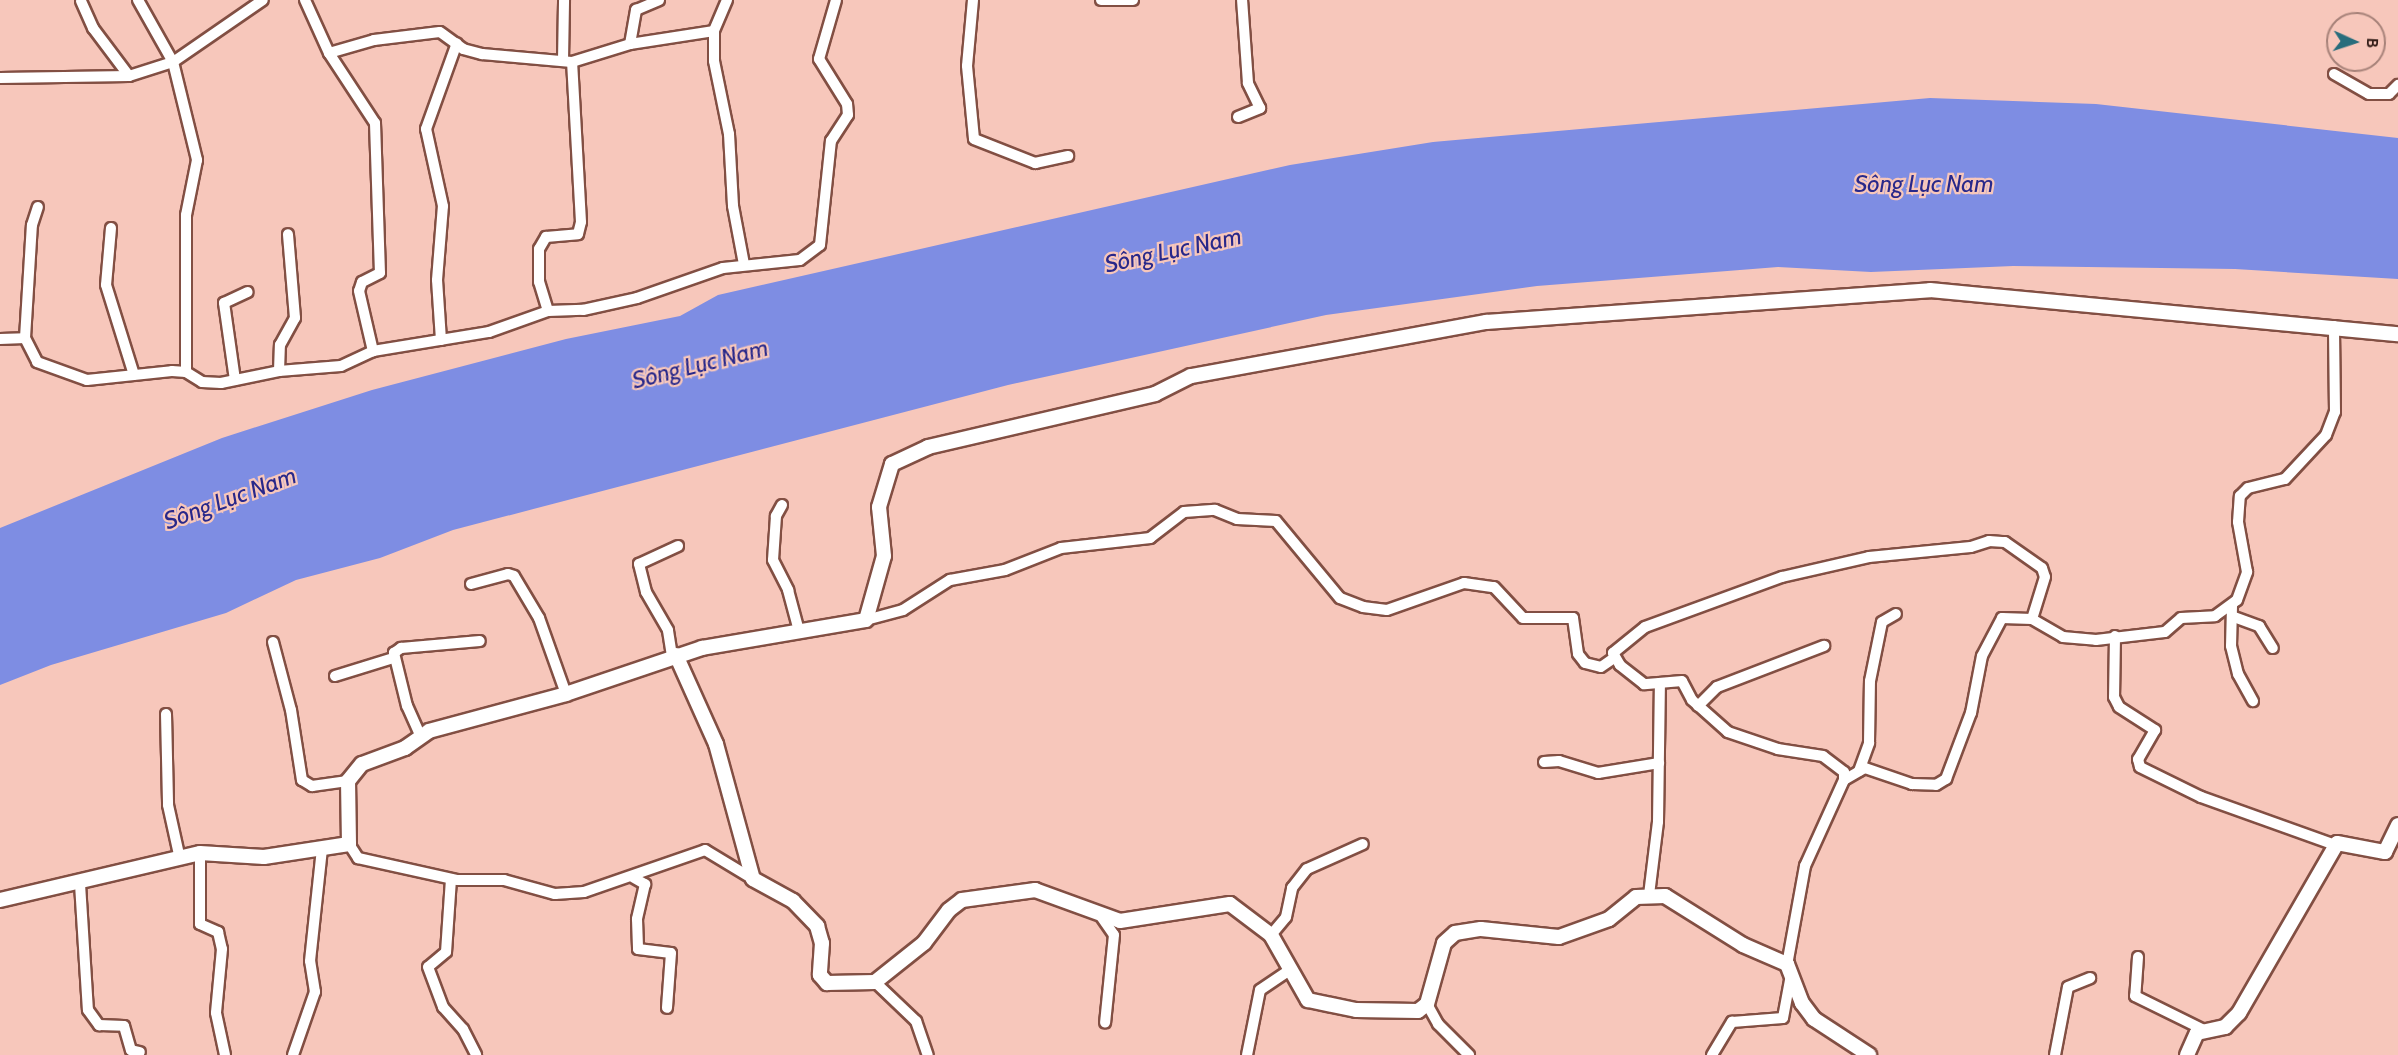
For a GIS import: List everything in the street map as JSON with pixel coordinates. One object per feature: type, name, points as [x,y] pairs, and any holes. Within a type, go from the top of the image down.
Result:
[{"type":"street","points":[[138,0],[173,62],[197,160],[186,215],[186,372]]},
{"type":"street","points":[[0,78],[129,76],[173,62],[262,0]]},
{"type":"street","points":[[305,0],[329,53],[372,114],[376,130],[380,273],[362,282],[359,291],[373,351]]},
{"type":"street","points":[[548,311],[539,282],[539,249],[546,237],[578,234],[581,222],[564,0]]},
{"type":"street","points":[[630,44],[636,10],[659,0]]},
{"type":"street","points":[[727,0],[714,32],[718,90],[729,134],[733,206],[744,264]]},
{"type":"street","points":[[38,207],[32,232],[25,338],[32,356],[48,368],[87,380],[186,372],[202,382],[235,380],[279,371],[315,371],[373,351],[489,332],[548,311],[598,308],[744,264],[800,260],[820,245],[831,141],[848,115],[847,104],[819,59],[836,0]]},
{"type":"street","points":[[973,0],[967,66],[974,140],[1035,163],[1068,156]]},
{"type":"street","points":[[1101,0],[1133,0]]},
{"type":"street","points":[[1238,117],[1260,108],[1248,83],[1242,0]]},
{"type":"street","points":[[81,2],[93,28],[129,76]]},
{"type":"street","points":[[329,53],[420,33],[440,32],[457,43],[482,54],[567,61],[630,44],[714,32]]},
{"type":"street","points":[[441,340],[437,280],[443,206],[426,129],[457,43]]},
{"type":"street","points":[[2334,74],[2369,94],[2389,94],[2398,85]]},
{"type":"street","points":[[111,228],[106,285],[134,375]]},
{"type":"street","points":[[279,371],[280,345],[295,318],[288,234]]},
{"type":"street","points":[[866,620],[884,556],[879,507],[892,464],[928,447],[1155,394],[1191,376],[1486,322],[1866,292],[1960,290],[2065,305],[2334,326],[2398,334]]},
{"type":"street","points":[[235,380],[224,303],[248,292]]},
{"type":"street","points":[[2253,701],[2253,693],[2238,674],[2231,646],[2233,611],[2247,572],[2238,522],[2240,496],[2248,488],[2285,479],[2326,435],[2335,412],[2334,326]]},
{"type":"street","points":[[0,339],[25,338]]},
{"type":"street","points":[[782,505],[776,516],[773,560],[788,590],[800,631]]},
{"type":"street","points":[[1427,1004],[1418,1011],[1356,1010],[1308,1000],[1288,971],[1270,935],[1252,924],[1237,906],[1223,903],[1120,921],[1100,915],[1057,895],[1035,890],[962,900],[949,910],[924,943],[875,982],[843,985],[822,979],[818,926],[792,901],[705,850],[634,878],[571,895],[504,880],[451,879],[358,858],[349,844],[348,781],[362,764],[391,755],[421,737],[475,716],[566,694],[674,655],[866,620],[903,610],[950,580],[1005,570],[1061,548],[1150,538],[1184,513],[1215,510],[1237,519],[1276,521],[1340,598],[1363,607],[1388,610],[1464,583],[1494,587],[1523,618],[1573,618],[1578,654],[1585,663],[1601,668],[1614,658],[1617,647],[1637,631],[1782,577],[1869,556],[1989,541],[2005,542],[2042,568],[2045,577],[2032,619]]},
{"type":"street","points":[[678,546],[639,564],[646,592],[668,630],[674,655],[720,754],[753,879]]},
{"type":"street","points":[[471,584],[508,574],[514,576],[539,618],[566,694]]},
{"type":"street","points":[[1844,780],[1859,771],[1872,770],[1923,786],[1946,779],[1971,713],[1982,656],[1996,625],[2009,616],[2032,619],[2070,639],[2158,634],[2181,618],[2215,616],[2233,611],[2259,626],[2273,648]]},
{"type":"street","points":[[1859,771],[1869,743],[1870,681],[1882,622],[1896,614]]},
{"type":"street","points":[[2115,636],[2114,697],[2119,707],[2155,730],[2138,759],[2140,767],[2201,797],[2335,845]]},
{"type":"street","points":[[334,676],[393,658],[401,648],[480,641]]},
{"type":"street","points":[[273,642],[291,710],[302,780],[312,786],[348,781]]},
{"type":"street","points":[[1698,706],[1717,687],[1824,645]]},
{"type":"street","points":[[393,658],[421,737]]},
{"type":"street","points":[[1614,658],[1638,681],[1659,684],[1682,681],[1698,706],[1728,732],[1778,749],[1823,756],[1844,772],[1844,780],[1805,866],[1783,1018],[1732,1022],[1712,1055]]},
{"type":"street","points":[[1649,895],[1658,831],[1659,684]]},
{"type":"street","points":[[166,714],[168,805],[180,859]]},
{"type":"street","points":[[1544,762],[1559,761],[1598,773],[1659,763]]},
{"type":"street","points":[[2138,957],[2135,996],[2202,1029],[2225,1027],[2239,1013],[2335,845],[2343,841],[2385,852],[2398,825]]},
{"type":"street","points":[[0,900],[80,884],[200,853],[264,857],[349,844]]},
{"type":"street","points":[[1270,935],[1286,916],[1292,888],[1307,869],[1363,844]]},
{"type":"street","points":[[293,1055],[315,992],[310,961],[322,848]]},
{"type":"street","points":[[200,853],[200,924],[218,932],[222,949],[216,1013],[225,1055]]},
{"type":"street","points":[[634,878],[645,884],[638,919],[638,949],[671,953],[667,1008]]},
{"type":"street","points":[[451,879],[446,952],[428,967],[443,1007],[463,1029],[476,1055]]},
{"type":"street","points":[[80,884],[88,1010],[99,1025],[124,1026],[131,1050],[140,1052]]},
{"type":"street","points":[[1469,1055],[1438,1024],[1427,1004],[1435,962],[1444,943],[1455,933],[1472,928],[1566,935],[1609,919],[1636,897],[1649,895],[1680,902],[1743,945],[1789,970],[1814,1019],[1869,1055]]},
{"type":"street","points":[[1100,915],[1114,935],[1105,1023]]},
{"type":"street","points":[[1247,1055],[1260,990],[1288,971]]},
{"type":"street","points":[[2055,1055],[2068,987],[2090,978]]},
{"type":"street","points":[[875,982],[916,1021],[928,1055]]},
{"type":"street","points":[[2187,1055],[2202,1029]]},
{"type":"water","name":"Sông Lục Nam","points":[[1930,98],[2096,104],[2398,138],[2398,279],[2235,269],[2013,266],[1871,272],[1778,267],[1537,286],[1326,315],[1008,385],[453,530],[380,558],[296,580],[226,613],[51,665],[0,685],[0,528],[222,438],[372,390],[566,339],[680,316],[718,295],[1290,165],[1433,142]]}]
